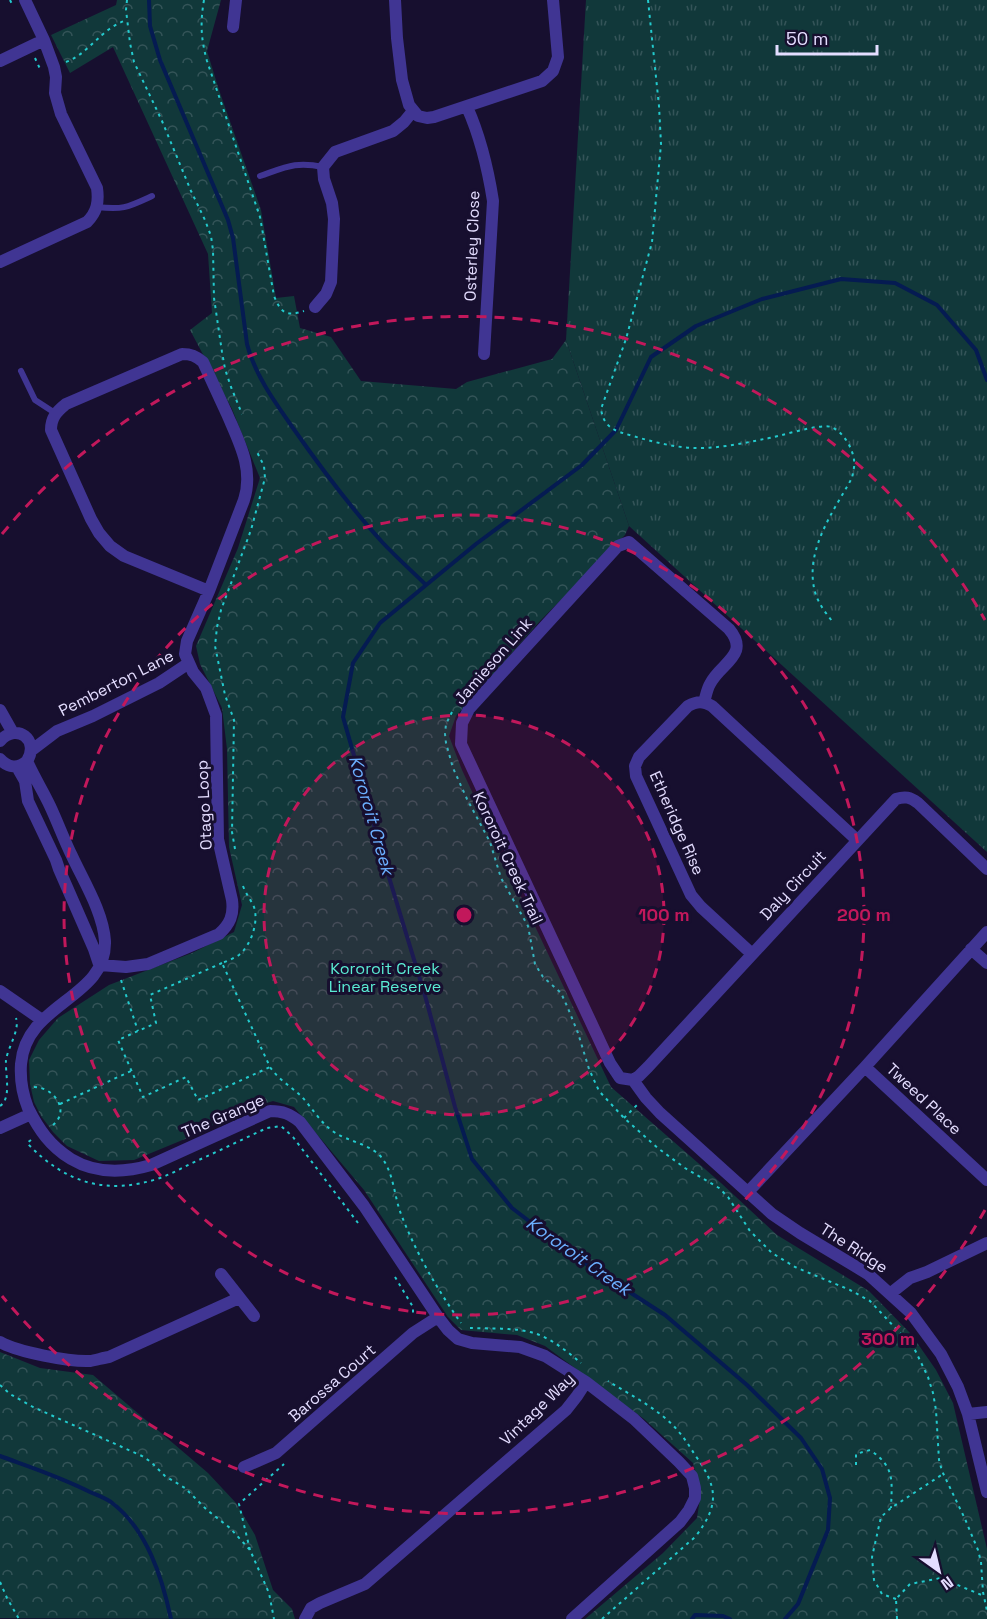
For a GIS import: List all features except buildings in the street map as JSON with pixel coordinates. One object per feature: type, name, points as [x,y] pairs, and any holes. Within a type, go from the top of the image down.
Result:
[{"type":"street","points":[[0,262],[87,222],[97,207],[98,197],[97,188],[61,114],[55,93],[54,67],[25,0]]},
{"type":"street","points":[[233,27],[236,0]]},
{"type":"street","points":[[395,0],[399,63],[405,96],[413,111],[418,116],[427,118],[542,81],[553,71],[558,57],[553,0]]},
{"type":"street","points":[[0,61],[44,40]]},
{"type":"street","name":"Osterley Close","points":[[467,107],[490,178],[493,201],[484,354]]},
{"type":"street","points":[[315,307],[327,294],[331,282],[334,219],[323,166],[335,152],[393,131],[405,122],[413,111]]},
{"type":"street","points":[[189,663],[185,647],[209,591],[244,500],[248,488],[248,476],[242,448],[203,362],[189,354],[176,356],[66,404],[52,418],[51,430],[91,519],[110,546],[139,563],[209,591]]},
{"type":"street","name":"Jamieson Link","points":[[633,1080],[620,1078],[610,1063],[461,744],[462,723],[469,709],[610,554],[618,546],[629,542],[736,637],[737,650],[710,682],[704,702]]},
{"type":"street","name":"Pemberton Lane","points":[[26,754],[57,732],[159,683],[189,663]]},
{"type":"street","name":"Otago Loop","points":[[100,965],[126,967],[148,964],[219,934],[231,921],[232,900],[218,839],[216,715],[206,688],[189,663]]},
{"type":"street","points":[[704,702],[712,706],[857,840]]},
{"type":"street","name":"Etheridge Rise","points":[[704,702],[687,706],[639,758],[635,766],[636,776],[691,895],[752,954]]},
{"type":"street","points":[[0,710],[4,736],[23,735],[28,801],[56,860],[100,965]]},
{"type":"street","points":[[1,761],[12,767],[26,754]]},
{"type":"street","points":[[26,754],[36,781],[49,803],[95,904],[105,939],[100,965]]},
{"type":"street","name":"Daly Circuit","points":[[633,1080],[648,1067],[896,799],[905,797],[918,803],[987,869]]},
{"type":"street","points":[[748,1192],[987,932]]},
{"type":"street","points":[[971,949],[987,963]]},
{"type":"street","name":"The Grange","points":[[100,965],[88,983],[33,1030],[24,1050],[20,1079],[26,1102],[41,1132],[59,1151],[88,1167],[110,1171],[131,1171],[151,1165],[270,1111],[282,1111],[300,1122],[364,1206],[438,1317],[458,1339],[472,1343],[520,1347],[545,1356],[586,1382]]},
{"type":"street","points":[[0,991],[42,1020]]},
{"type":"street","name":"Tweed Place","points":[[865,1067],[987,1180]]},
{"type":"street","name":"The Ridge","points":[[633,1080],[646,1098],[771,1214],[868,1274],[920,1323],[941,1354],[958,1388],[970,1420],[987,1492]]},
{"type":"street","points":[[0,1128],[31,1114]]},
{"type":"street","points":[[895,1297],[927,1272],[987,1243]]},
{"type":"street","points":[[222,1274],[254,1316]]},
{"type":"street","points":[[0,1342],[16,1349],[71,1360],[91,1361],[109,1357],[239,1298]]},
{"type":"street","name":"Barossa Court","points":[[244,1467],[276,1453],[413,1333],[438,1317]]},
{"type":"street","name":"Vintage Way","points":[[305,1619],[312,1608],[320,1603],[365,1584],[566,1410],[586,1382],[634,1419],[679,1462],[692,1476],[695,1498],[680,1522],[572,1619]]},
{"type":"street","points":[[970,1420],[987,1412]]},
{"type":"street","points":[[970,1420],[987,1418]]},
{"type":"lane","points":[[260,176],[295,164],[308,163],[323,166]]},
{"type":"lane","points":[[97,207],[116,209],[128,207],[152,196]]},
{"type":"lane","points":[[21,371],[35,400],[55,413]]},
{"type":"path","points":[[127,0],[126,10],[134,62],[162,121],[190,190],[206,220],[211,236],[214,298],[225,369],[245,422]]},
{"type":"path","points":[[204,0],[201,16],[202,40],[260,217],[274,296],[279,307],[287,313],[297,313],[315,307]]},
{"type":"path","points":[[648,0],[661,144],[652,242],[626,339],[601,409],[602,417],[606,424],[616,430],[685,448],[706,448],[764,440],[820,427],[831,427],[839,432],[854,459],[854,468],[852,478],[819,541],[814,558],[813,575],[815,593],[832,621]]},
{"type":"path","points":[[235,852],[232,832],[234,720],[225,695],[215,646],[221,610],[251,530],[265,478],[264,466],[255,448]]},
{"type":"path","name":"Kororoit Creek Trail","points":[[457,706],[450,715],[445,734],[453,768],[490,842],[501,878],[528,926],[535,964],[543,977],[561,993],[579,1033],[589,1069],[599,1091],[624,1118],[673,1160],[719,1188],[728,1197],[750,1232],[772,1253],[795,1267],[858,1294],[879,1310],[914,1348],[924,1367],[933,1393],[939,1460],[978,1550],[987,1611]]},
{"type":"path","points":[[241,882],[256,915],[254,928],[245,949],[239,955],[150,995],[156,1023],[118,1040],[143,1097],[186,1077],[198,1100],[270,1067]]},
{"type":"path","points":[[222,963],[274,1074],[301,1096],[331,1130],[380,1155],[387,1165],[400,1212],[416,1250],[462,1326]]},
{"type":"path","points":[[126,967],[121,980],[138,1031]]},
{"type":"path","points":[[60,1104],[130,1071]]},
{"type":"path","points":[[22,1089],[38,1086],[47,1090],[55,1096],[60,1104],[61,1112],[58,1121],[27,1143],[49,1164],[85,1183],[124,1186],[162,1178],[267,1128],[281,1126],[293,1137],[363,1229]]},
{"type":"path","points":[[624,1118],[646,1098]]},
{"type":"path","points":[[393,1273],[413,1307],[412,1316],[421,1328]]},
{"type":"path","points":[[467,1328],[517,1330],[536,1334],[555,1343],[589,1369]]},
{"type":"path","points":[[602,1619],[695,1537],[711,1513],[713,1497],[713,1486],[706,1470],[678,1431],[646,1405],[603,1378]]},
{"type":"path","points":[[0,1385],[10,1395],[33,1407],[152,1462],[165,1476],[185,1488],[207,1510],[230,1528],[250,1550]]},
{"type":"path","points":[[856,1465],[856,1454],[870,1450],[882,1458],[892,1475],[891,1508]]},
{"type":"path","points":[[274,1619],[269,1593],[250,1550],[239,1504],[289,1460]]},
{"type":"path","points":[[896,1599],[882,1594],[874,1580],[872,1557],[880,1517],[944,1473]]},
{"type":"path","points":[[897,1619],[896,1599],[910,1584],[941,1578],[984,1596]]},
{"type":"path","points":[[0,1582],[19,1619]]},
{"type":"green space","name":"Kororoit Creek Linear Reserve","points":[[117,0],[221,0],[207,51],[261,210],[276,298],[294,296],[300,328],[331,337],[361,381],[456,389],[467,382],[552,359],[566,340],[629,526],[625,535],[540,621],[456,716],[449,736],[498,848],[611,1087],[777,1235],[869,1291],[911,1334],[936,1370],[953,1403],[987,1549],[987,1619],[585,1619],[663,1553],[697,1518],[701,1492],[693,1463],[644,1419],[545,1346],[517,1335],[461,1330],[448,1317],[364,1190],[294,1107],[273,1101],[244,1110],[185,1139],[134,1160],[99,1161],[67,1146],[41,1116],[34,1102],[30,1084],[29,1060],[39,1040],[58,1018],[109,985],[192,953],[234,932],[242,905],[229,847],[227,749],[222,708],[200,664],[196,646],[238,548],[260,478],[232,409],[190,330],[212,313],[208,254],[113,47],[70,73],[51,35],[116,5]]},
{"type":"green space","points":[[586,0],[987,0],[987,852],[629,526],[566,340]]},
{"type":"green space","points":[[0,1352],[40,1368],[93,1375],[208,1473],[236,1503],[255,1535],[273,1590],[292,1609],[295,1619],[0,1618]]},
{"type":"waterway","points":[[149,0],[150,26],[160,60],[228,220],[233,238],[247,344],[255,366],[279,408],[336,487],[383,543],[426,585]]},
{"type":"waterway","name":"Kororoit Creek","points":[[785,1619],[798,1604],[828,1530],[830,1498],[822,1469],[801,1438],[747,1385],[665,1315],[577,1258],[512,1208],[472,1159],[343,717],[353,663],[380,623],[476,544],[582,465],[616,430],[651,357],[696,326],[762,299],[841,279],[895,283],[937,305],[976,350],[987,380]]},
{"type":"waterway","name":"Kororoit Creek","points":[[0,1456],[57,1477],[101,1497],[124,1513],[151,1555],[158,1571],[171,1619]]},
{"type":"waterway","name":"Kororoit Creek","points":[[692,1619],[695,1615],[723,1616],[730,1619]]}]
